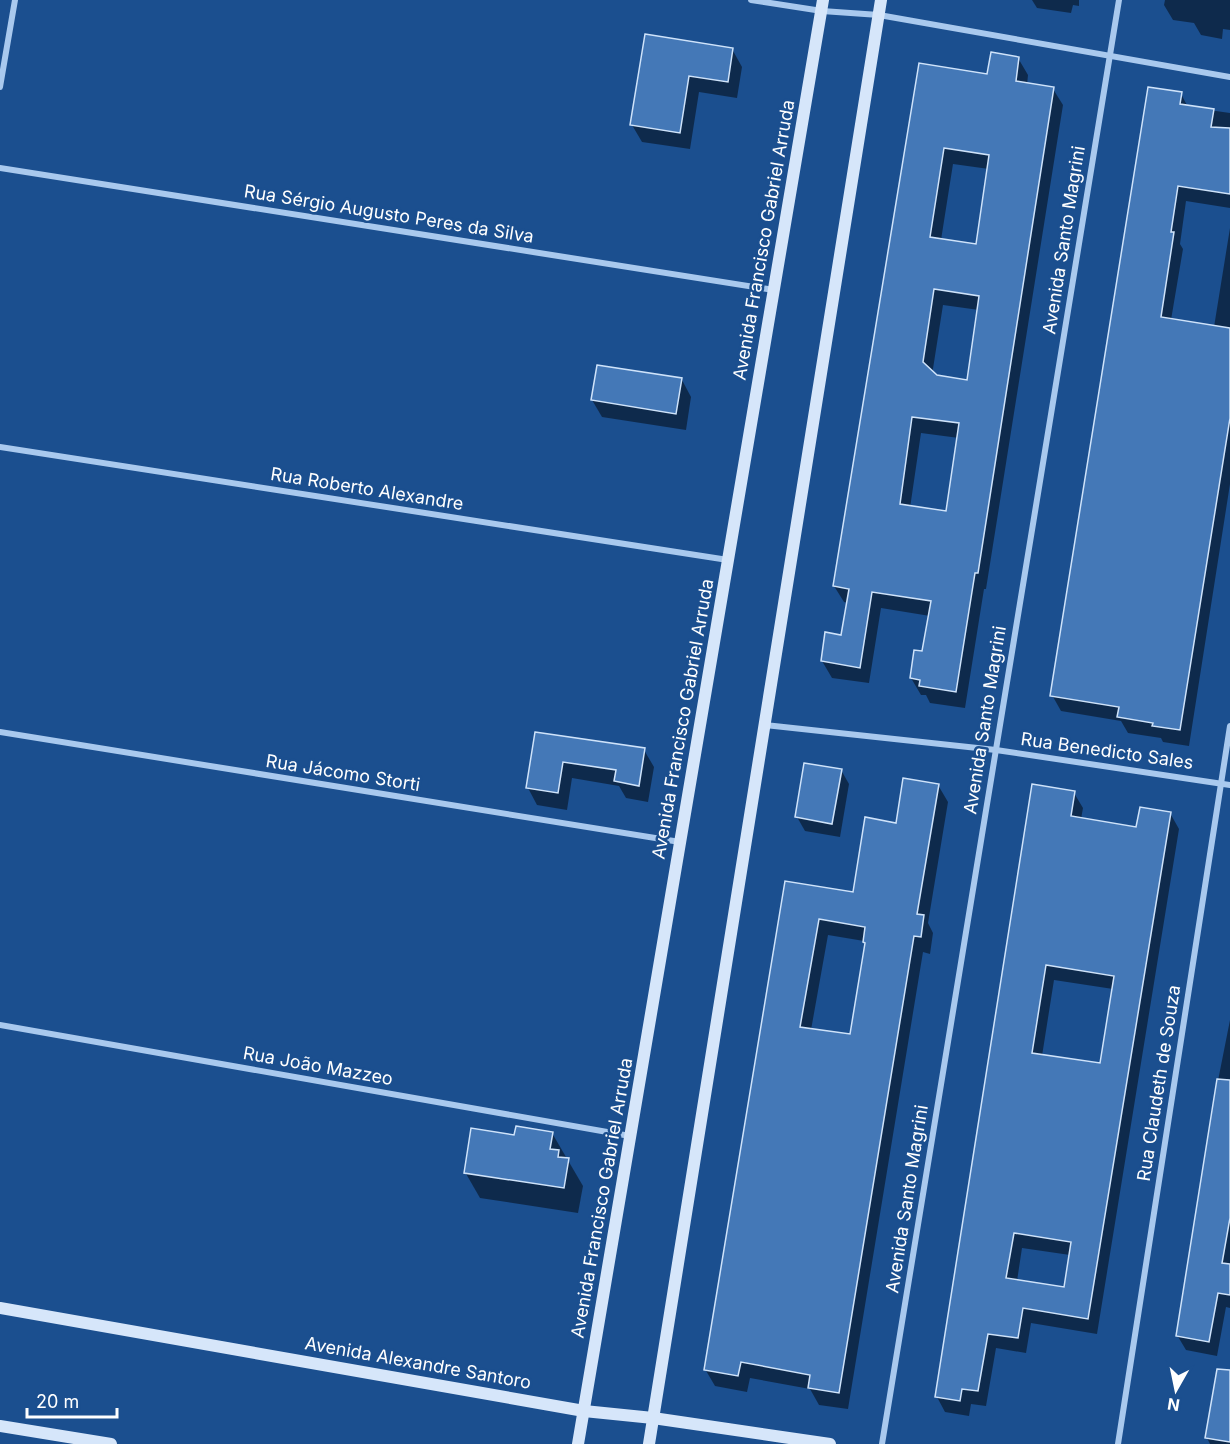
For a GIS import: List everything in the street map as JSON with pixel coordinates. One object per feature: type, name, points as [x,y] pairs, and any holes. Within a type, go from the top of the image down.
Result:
[{"type":"main road","points":[[649,1444],[881,0]]},
{"type":"main road","name":"Avenida Francisco Gabriel Arruda","points":[[578,1444],[823,6]]},
{"type":"main road","name":"Avenida Alexandre Santoro","points":[[0,1308],[584,1411],[653,1418],[830,1444]]},
{"type":"main road","points":[[0,1426],[111,1444]]},
{"type":"street","points":[[0,87],[15,0]]},
{"type":"street","points":[[751,0],[823,6],[879,15],[1230,77]]},
{"type":"street","name":"Avenida Santo Magrini","points":[[882,1444],[1119,0]]},
{"type":"street","points":[[0,38],[8,39]]},
{"type":"street","name":"Rua Sérgio Augusto Peres da Silva","points":[[0,168],[774,290]]},
{"type":"street","name":"Rua Roberto Alexandre","points":[[0,447],[729,560]]},
{"type":"street","name":"Rua Benedicto Sales","points":[[765,725],[996,750],[1230,785]]},
{"type":"street","name":"Rua Claudeth de Souza","points":[[1118,1444],[1230,726]]},
{"type":"street","name":"Rua Jácomo Storti","points":[[0,732],[681,843]]},
{"type":"street","name":"Rua João Mazzeo","points":[[0,1025],[631,1136]]},
{"type":"building","points":[[645,34],[733,48],[728,82],[689,76],[680,133],[630,125]]},
{"type":"building","points":[[991,52],[1019,57],[1016,81],[1054,87],[978,573],[975,573],[956,692],[919,686],[920,680],[910,678],[914,650],[922,651],[931,601],[872,592],[860,668],[821,661],[825,632],[841,635],[849,589],[833,586],[919,63],[987,74]],"holes":[[[944,148],[989,155],[976,244],[930,237]],[[934,289],[979,296],[967,380],[937,375],[923,362]],[[912,417],[959,423],[946,511],[900,504]]]},
{"type":"building","points":[[1148,87],[1182,92],[1180,104],[1214,109],[1211,127],[1230,128],[1230,194],[1178,186],[1171,232],[1174,232],[1161,317],[1230,328],[1230,418],[1180,730],[1117,717],[1119,707],[1050,696]]},
{"type":"building","points":[[597,365],[682,378],[676,414],[591,400]]},
{"type":"building","points":[[535,732],[645,748],[639,786],[614,781],[616,770],[563,762],[558,793],[526,788]]},
{"type":"building","points":[[804,763],[842,769],[832,824],[795,817]]},
{"type":"building","points":[[903,778],[939,784],[917,914],[924,915],[921,937],[914,936],[839,1393],[808,1388],[810,1375],[741,1362],[738,1376],[704,1370],[785,881],[853,892],[865,817],[896,823]],"holes":[[[819,919],[865,927],[863,942],[865,943],[850,1034],[800,1027]]]},
{"type":"building","points":[[1032,784],[1075,791],[1071,816],[1136,827],[1140,807],[1171,812],[1088,1319],[1023,1308],[1018,1338],[988,1334],[978,1391],[962,1389],[960,1401],[935,1397]],"holes":[[[1046,965],[1114,976],[1100,1063],[1032,1053]],[[1014,1233],[1071,1242],[1064,1287],[1006,1278]]]},
{"type":"building","points":[[1217,1079],[1230,1080],[1230,1218],[1222,1263],[1230,1264],[1230,1295],[1218,1293],[1209,1342],[1176,1336]]},
{"type":"building","points":[[516,1126],[553,1132],[550,1149],[559,1150],[558,1157],[569,1158],[564,1188],[464,1173],[471,1128],[514,1135]]},
{"type":"building","points":[[1217,1369],[1230,1370],[1230,1442],[1205,1438]]}]
